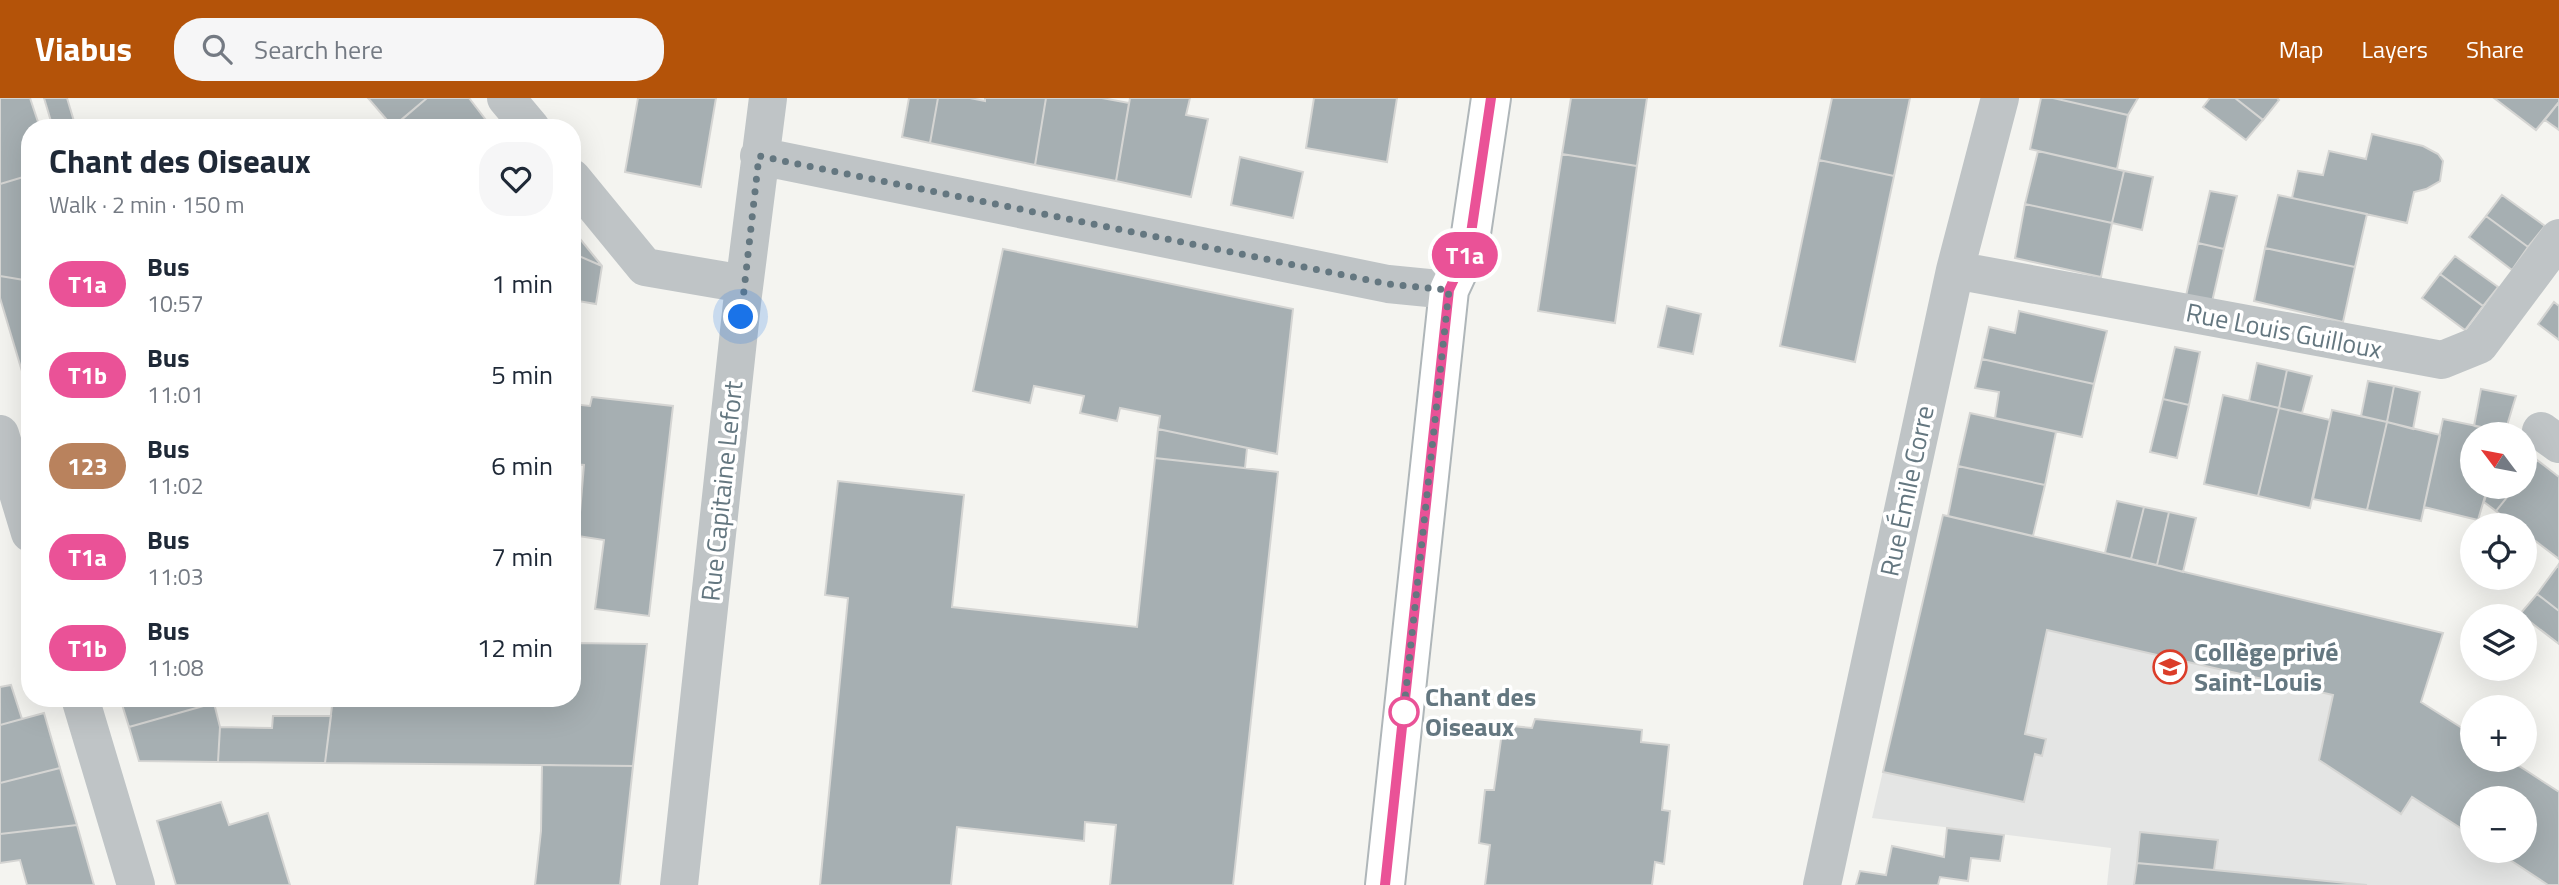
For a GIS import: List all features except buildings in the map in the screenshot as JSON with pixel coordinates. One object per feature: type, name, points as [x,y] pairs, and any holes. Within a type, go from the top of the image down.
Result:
[{"type":"main road","points":[[1385,885],[1449,290],[1469,247],[1490,98]]},
{"type":"street","points":[[506,98],[524,119]]},
{"type":"street","name":"Rue Capitaine Lefort","points":[[679,885],[744,284],[768,98]]},
{"type":"street","name":"Rue Émile Corre","points":[[1822,885],[1955,270],[2000,98]]},
{"type":"street","points":[[759,156],[1388,284],[1449,290]]},
{"type":"street","points":[[581,189],[645,267],[744,284]]},
{"type":"street","name":"Rue Louis Guilloux","points":[[1955,270],[2442,360],[2479,345],[2559,238]]},
{"type":"street","points":[[0,434],[21,503]]},
{"type":"street","points":[[83,707],[136,885]]},
{"type":"shaded area","name":"Collège privé Saint-Louis","points":[[1943,515],[2443,633],[2421,702],[2460,727],[2460,772],[2528,772],[2559,792],[2559,885],[2107,885],[2111,848],[1872,818]]},
{"type":"bus line","name":"T1a","points":[[1385,885],[1449,290],[1469,247],[1491,98]]},
{"type":"place","name":"Collège privé Saint-Louis","points":[[2170,667]]},
{"type":"place","name":"Chant des Oiseaux","points":[[1404,712]]},
{"type":"route","points":[[741,317],[759,156],[1388,284],[1449,290],[1403,718],[1404,712]]}]
